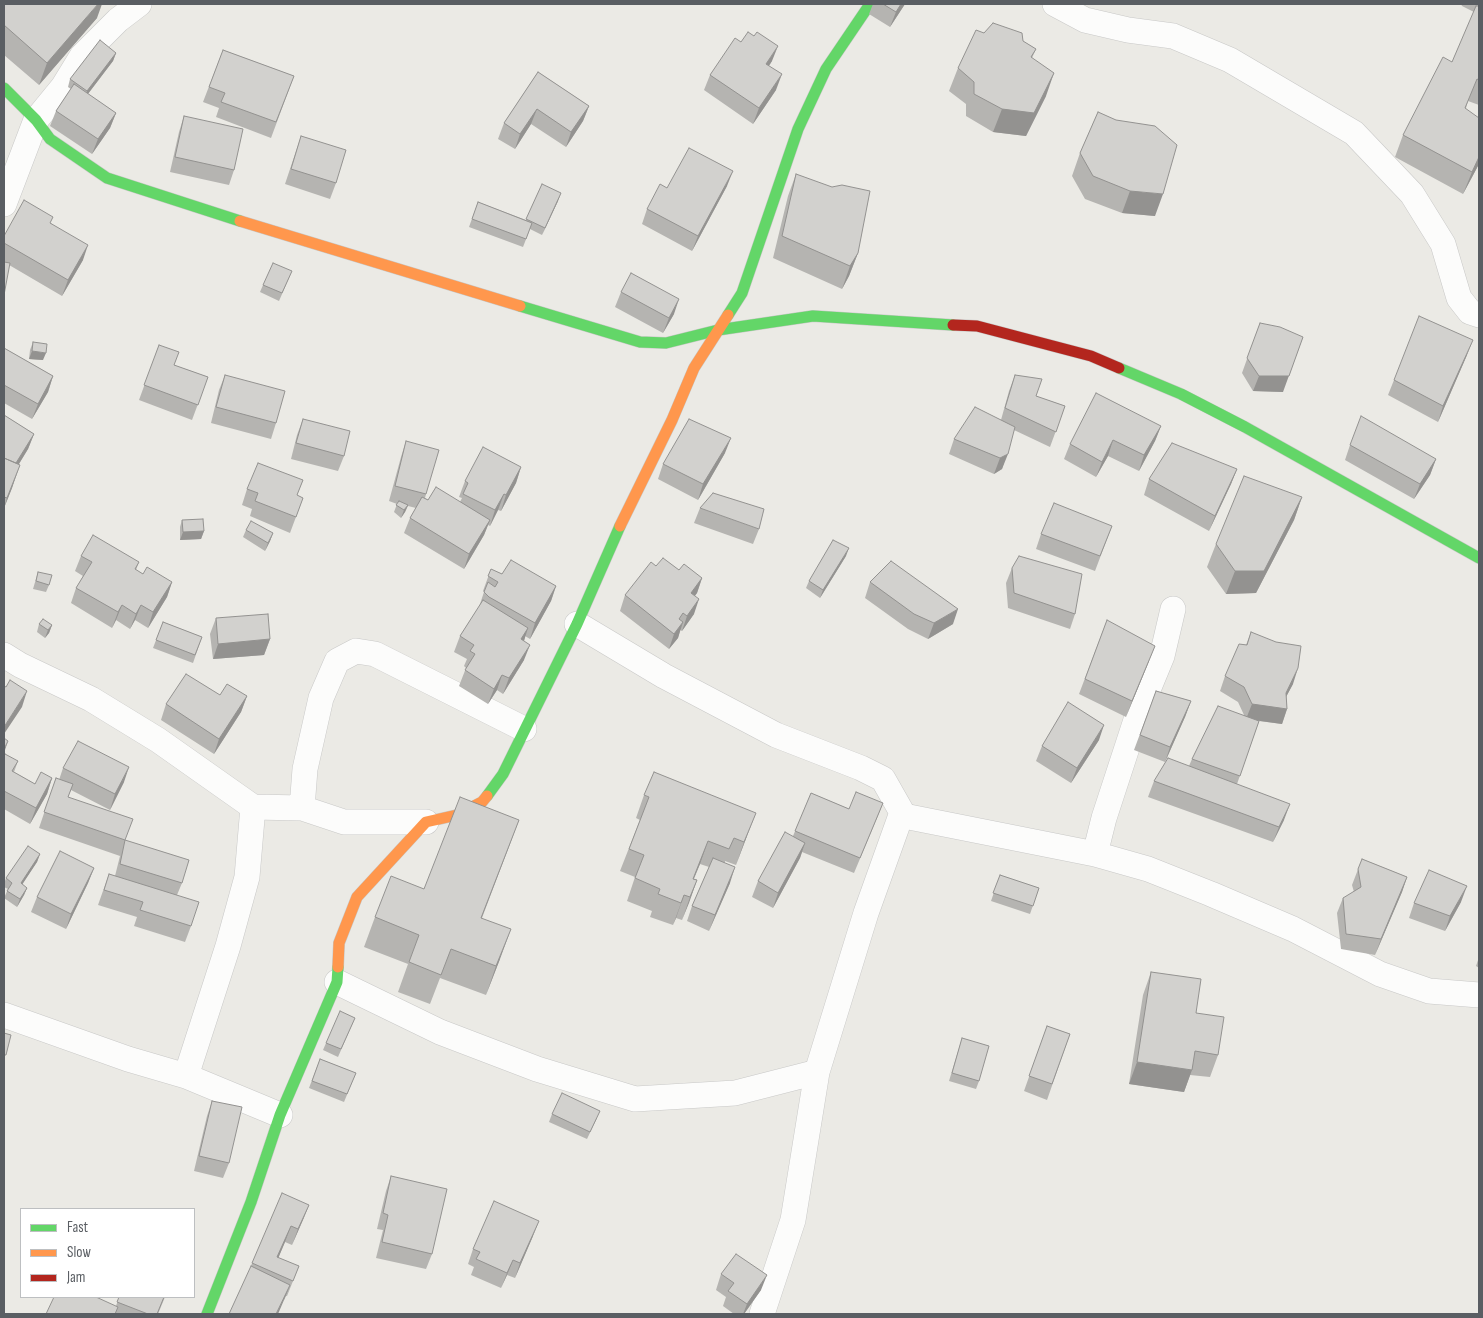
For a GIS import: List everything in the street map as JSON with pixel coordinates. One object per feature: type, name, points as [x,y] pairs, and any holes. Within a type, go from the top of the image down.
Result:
[{"type":"street","points":[[4,204],[36,120],[63,87],[82,56],[118,20],[140,4]]},
{"type":"street","points":[[4,655],[20,665],[91,699],[158,740],[253,807],[302,808],[344,822],[426,822],[456,815],[482,802],[502,774],[577,624],[604,559],[672,420],[694,368],[742,293],[798,129],[826,69],[870,4]]},
{"type":"street","points":[[1055,4],[1085,20],[1128,30],[1173,36],[1230,60],[1354,132],[1412,194],[1443,244],[1459,298],[1470,312],[1479,315]]},
{"type":"street","points":[[4,88],[36,120],[50,139],[107,178],[466,291],[640,342],[666,343],[718,330],[813,316],[977,326],[1091,356],[1181,394],[1237,423],[1479,558]]},
{"type":"street","points":[[1095,854],[1104,818],[1138,714],[1162,656],[1173,609]]},
{"type":"street","points":[[577,624],[664,676],[776,735],[861,768],[883,780],[904,816],[1095,854],[1148,869],[1293,929],[1380,974],[1429,990],[1479,996]]},
{"type":"street","points":[[302,808],[305,769],[321,698],[337,661],[356,651],[375,654],[524,729]]},
{"type":"street","points":[[186,1076],[228,946],[247,877],[253,807]]},
{"type":"street","points":[[762,1314],[793,1220],[817,1072],[866,914],[900,818],[904,816]]},
{"type":"street","points":[[207,1314],[251,1202],[280,1115],[337,982],[339,943],[357,897],[426,822]]},
{"type":"street","points":[[337,982],[440,1032],[537,1069],[634,1099],[735,1093],[817,1072]]},
{"type":"street","points":[[4,1014],[128,1059],[186,1076],[280,1115]]},
{"type":"building","points":[[4,4],[98,4],[47,63],[4,25]]},
{"type":"building","points":[[883,4],[901,4],[896,12]]},
{"type":"building","points":[[1476,6],[1479,6],[1479,80],[1477,79],[1465,108],[1479,118],[1479,157],[1472,172],[1403,135],[1443,57],[1452,62]]},
{"type":"building","points":[[993,23],[1022,33],[1023,41],[1036,49],[1031,57],[1054,73],[1034,113],[1002,109],[974,94],[974,82],[958,68],[976,30],[984,33]]},
{"type":"building","points":[[748,32],[754,36],[757,32],[778,46],[766,64],[782,74],[759,108],[710,75],[735,38],[741,42]]},
{"type":"building","points":[[100,40],[116,53],[87,91],[70,79]]},
{"type":"building","points":[[223,50],[294,76],[276,122],[221,102],[225,93],[209,87]]},
{"type":"building","points":[[538,72],[589,106],[571,132],[537,109],[520,134],[504,123]]},
{"type":"building","points":[[74,84],[116,113],[98,139],[56,111]]},
{"type":"building","points":[[1098,112],[1116,120],[1155,126],[1177,145],[1163,194],[1130,191],[1093,176],[1080,153]]},
{"type":"building","points":[[184,116],[243,129],[234,170],[175,157]]},
{"type":"building","points":[[301,136],[346,150],[336,183],[291,169]]},
{"type":"building","points":[[689,148],[733,171],[698,236],[647,209],[660,184],[667,188]]},
{"type":"building","points":[[796,174],[832,187],[842,185],[870,191],[858,253],[850,266],[782,236]]},
{"type":"building","points":[[542,184],[561,193],[545,228],[526,219]]},
{"type":"building","points":[[24,200],[53,217],[50,223],[88,245],[68,280],[4,243],[4,236]]},
{"type":"building","points":[[478,202],[532,223],[526,239],[472,219]]},
{"type":"building","points":[[4,262],[10,263],[4,295]]},
{"type":"building","points":[[273,263],[292,271],[282,293],[263,285]]},
{"type":"building","points":[[631,273],[679,299],[669,318],[621,292]]},
{"type":"building","points":[[1419,316],[1473,340],[1443,406],[1394,380]]},
{"type":"building","points":[[1260,323],[1280,327],[1303,337],[1289,376],[1259,376],[1247,358]]},
{"type":"building","points":[[33,342],[47,344],[46,353],[32,351]]},
{"type":"building","points":[[159,345],[179,352],[174,365],[208,377],[198,405],[144,385]]},
{"type":"building","points":[[4,348],[53,376],[38,404],[4,385]]},
{"type":"building","points":[[225,375],[285,391],[276,423],[216,407]]},
{"type":"building","points":[[1015,375],[1042,379],[1036,396],[1065,406],[1056,432],[1005,408]]},
{"type":"building","points":[[1096,393],[1161,426],[1144,455],[1113,440],[1102,462],[1070,444]]},
{"type":"building","points":[[975,407],[1015,427],[1008,454],[1000,458],[954,439]]},
{"type":"building","points":[[4,415],[34,434],[16,463],[4,458]]},
{"type":"building","points":[[1361,416],[1436,459],[1420,484],[1350,445]]},
{"type":"building","points":[[303,419],[350,431],[344,456],[296,443]]},
{"type":"building","points":[[689,419],[731,438],[703,484],[663,464]]},
{"type":"building","points":[[406,441],[439,450],[426,494],[395,486]]},
{"type":"building","points":[[1172,443],[1237,469],[1215,516],[1149,479]]},
{"type":"building","points":[[483,447],[521,467],[506,495],[504,494],[495,510],[463,494],[468,483],[465,481]]},
{"type":"building","points":[[4,458],[20,465],[7,498],[4,497]]},
{"type":"building","points":[[258,463],[303,480],[297,495],[303,498],[296,517],[255,501],[258,493],[247,489]]},
{"type":"building","points":[[1244,476],[1302,497],[1264,571],[1235,571],[1216,544]]},
{"type":"building","points":[[436,487],[490,520],[469,554],[410,518],[422,497],[428,500]]},
{"type":"building","points":[[713,493],[764,509],[759,529],[700,508]]},
{"type":"building","points":[[399,501],[408,505],[404,510],[396,505]]},
{"type":"building","points":[[1054,503],[1112,526],[1100,556],[1041,534]]},
{"type":"building","points":[[203,519],[204,531],[183,532],[182,520]]},
{"type":"building","points":[[251,521],[273,533],[268,543],[246,530]]},
{"type":"building","points":[[93,535],[139,562],[135,569],[143,574],[147,567],[172,582],[153,612],[141,605],[136,614],[122,605],[118,612],[76,588],[92,562],[81,556]]},
{"type":"building","points":[[833,540],[849,548],[823,590],[809,581]]},
{"type":"building","points":[[1019,556],[1082,574],[1075,614],[1014,593],[1012,568]]},
{"type":"building","points":[[663,558],[679,570],[684,564],[702,578],[691,593],[699,599],[687,616],[683,613],[679,619],[683,622],[674,634],[625,595],[651,562],[656,566]]},
{"type":"building","points":[[511,560],[556,586],[535,623],[489,597],[484,592],[488,582],[495,587],[498,582],[488,576],[491,569],[502,574]]},
{"type":"building","points":[[891,561],[958,609],[934,623],[914,614],[870,582]]},
{"type":"building","points":[[38,572],[52,575],[49,585],[36,581]]},
{"type":"building","points":[[483,600],[528,628],[521,639],[530,645],[509,678],[502,675],[494,689],[465,670],[475,654],[470,651],[474,645],[460,636]]},
{"type":"building","points":[[268,614],[270,639],[218,644],[216,618]]},
{"type":"building","points":[[43,619],[52,625],[48,630],[39,624]]},
{"type":"building","points":[[1107,620],[1155,646],[1132,701],[1085,679]]},
{"type":"building","points":[[163,622],[202,637],[195,655],[156,640]]},
{"type":"building","points":[[1251,632],[1276,642],[1301,646],[1298,668],[1286,693],[1287,709],[1252,704],[1244,687],[1225,676],[1239,644],[1247,645]]},
{"type":"building","points":[[186,674],[220,695],[227,684],[247,696],[219,739],[166,704]]},
{"type":"building","points":[[10,680],[27,691],[4,727],[4,686],[6,687]]},
{"type":"building","points":[[1156,691],[1191,701],[1170,747],[1140,735]]},
{"type":"building","points":[[1068,702],[1104,725],[1077,768],[1042,746]]},
{"type":"building","points":[[1218,706],[1259,721],[1240,776],[1192,759]]},
{"type":"building","points":[[4,738],[8,741],[4,749]]},
{"type":"building","points":[[78,741],[129,767],[115,794],[63,768]]},
{"type":"building","points":[[5,754],[18,761],[12,771],[35,784],[41,772],[52,778],[36,808],[4,791]]},
{"type":"building","points":[[1168,758],[1290,804],[1279,827],[1154,781]]},
{"type":"building","points":[[654,772],[756,813],[744,842],[734,838],[729,849],[708,841],[693,879],[697,880],[690,897],[684,895],[681,903],[658,894],[660,889],[635,878],[644,855],[629,849],[649,797],[644,795]]},
{"type":"building","points":[[56,778],[73,784],[68,797],[133,819],[125,840],[44,812]]},
{"type":"building","points":[[856,792],[883,803],[860,858],[795,831],[811,793],[849,809]]},
{"type":"building","points":[[460,797],[519,820],[481,918],[511,929],[496,966],[451,949],[441,975],[409,962],[419,935],[375,917],[391,876],[424,889]]},
{"type":"building","points":[[785,832],[805,843],[778,893],[758,881]]},
{"type":"building","points":[[125,840],[189,860],[182,883],[120,864]]},
{"type":"building","points":[[28,846],[40,854],[21,883],[27,888],[20,899],[7,891],[12,883],[6,878]]},
{"type":"building","points":[[60,851],[94,868],[71,914],[37,897]]},
{"type":"building","points":[[713,858],[735,867],[715,915],[692,906]]},
{"type":"building","points":[[1362,859],[1407,877],[1381,939],[1346,934],[1343,898],[1361,887],[1358,869]]},
{"type":"building","points":[[1429,870],[1467,886],[1450,916],[1414,903]]},
{"type":"building","points":[[109,874],[199,902],[191,926],[140,910],[143,902],[104,890]]},
{"type":"building","points":[[1000,875],[1039,888],[1033,906],[993,893]]},
{"type":"building","points":[[1151,972],[1201,979],[1196,1013],[1224,1017],[1218,1055],[1195,1051],[1192,1070],[1137,1062]]},
{"type":"building","points":[[340,1011],[355,1018],[341,1049],[326,1043]]},
{"type":"building","points":[[1047,1026],[1070,1034],[1052,1084],[1029,1076]]},
{"type":"building","points":[[4,1033],[11,1035],[6,1055],[4,1055]]},
{"type":"building","points":[[962,1038],[989,1046],[979,1081],[952,1073]]},
{"type":"building","points":[[320,1059],[356,1073],[347,1094],[312,1081]]},
{"type":"building","points":[[562,1093],[600,1111],[590,1132],[552,1114]]},
{"type":"building","points":[[212,1101],[242,1107],[229,1163],[199,1156]]},
{"type":"building","points":[[391,1176],[447,1189],[432,1254],[382,1242],[388,1215],[383,1213]]},
{"type":"building","points":[[282,1193],[309,1205],[298,1229],[291,1226],[277,1257],[299,1266],[293,1281],[252,1263]]},
{"type":"building","points":[[494,1201],[539,1221],[520,1263],[513,1260],[507,1273],[476,1259],[480,1252],[473,1249]]},
{"type":"building","points":[[736,1254],[767,1275],[747,1304],[728,1291],[734,1283],[721,1274]]},
{"type":"building","points":[[251,1266],[290,1285],[276,1314],[229,1314]]},
{"type":"building","points":[[54,1298],[98,1298],[118,1307],[115,1314],[46,1314]]},
{"type":"building","points":[[119,1298],[164,1298],[157,1314],[148,1314],[117,1302]]},
{"type":"traffic: fast","points":[[728,315],[742,293],[798,129],[826,69],[870,4]]},
{"type":"traffic: fast","points":[[4,88],[36,120],[50,139],[107,178],[240,221]]},
{"type":"traffic: fast","points":[[520,306],[640,342],[666,343],[718,330],[813,316],[953,325]]},
{"type":"traffic: fast","points":[[1119,368],[1181,394],[1245,427],[1479,558]]},
{"type":"traffic: fast","points":[[487,796],[503,774],[577,624],[620,526]]},
{"type":"traffic: fast","points":[[207,1314],[251,1202],[280,1115],[337,982],[338,967]]},
{"type":"traffic: slow","points":[[240,221],[520,306]]},
{"type":"traffic: slow","points":[[620,526],[672,420],[694,368],[728,315]]},
{"type":"traffic: slow","points":[[338,967],[339,943],[357,897],[426,822],[457,815],[482,802],[487,796]]},
{"type":"traffic: jam","points":[[953,325],[977,326],[1091,356],[1119,368]]}]
